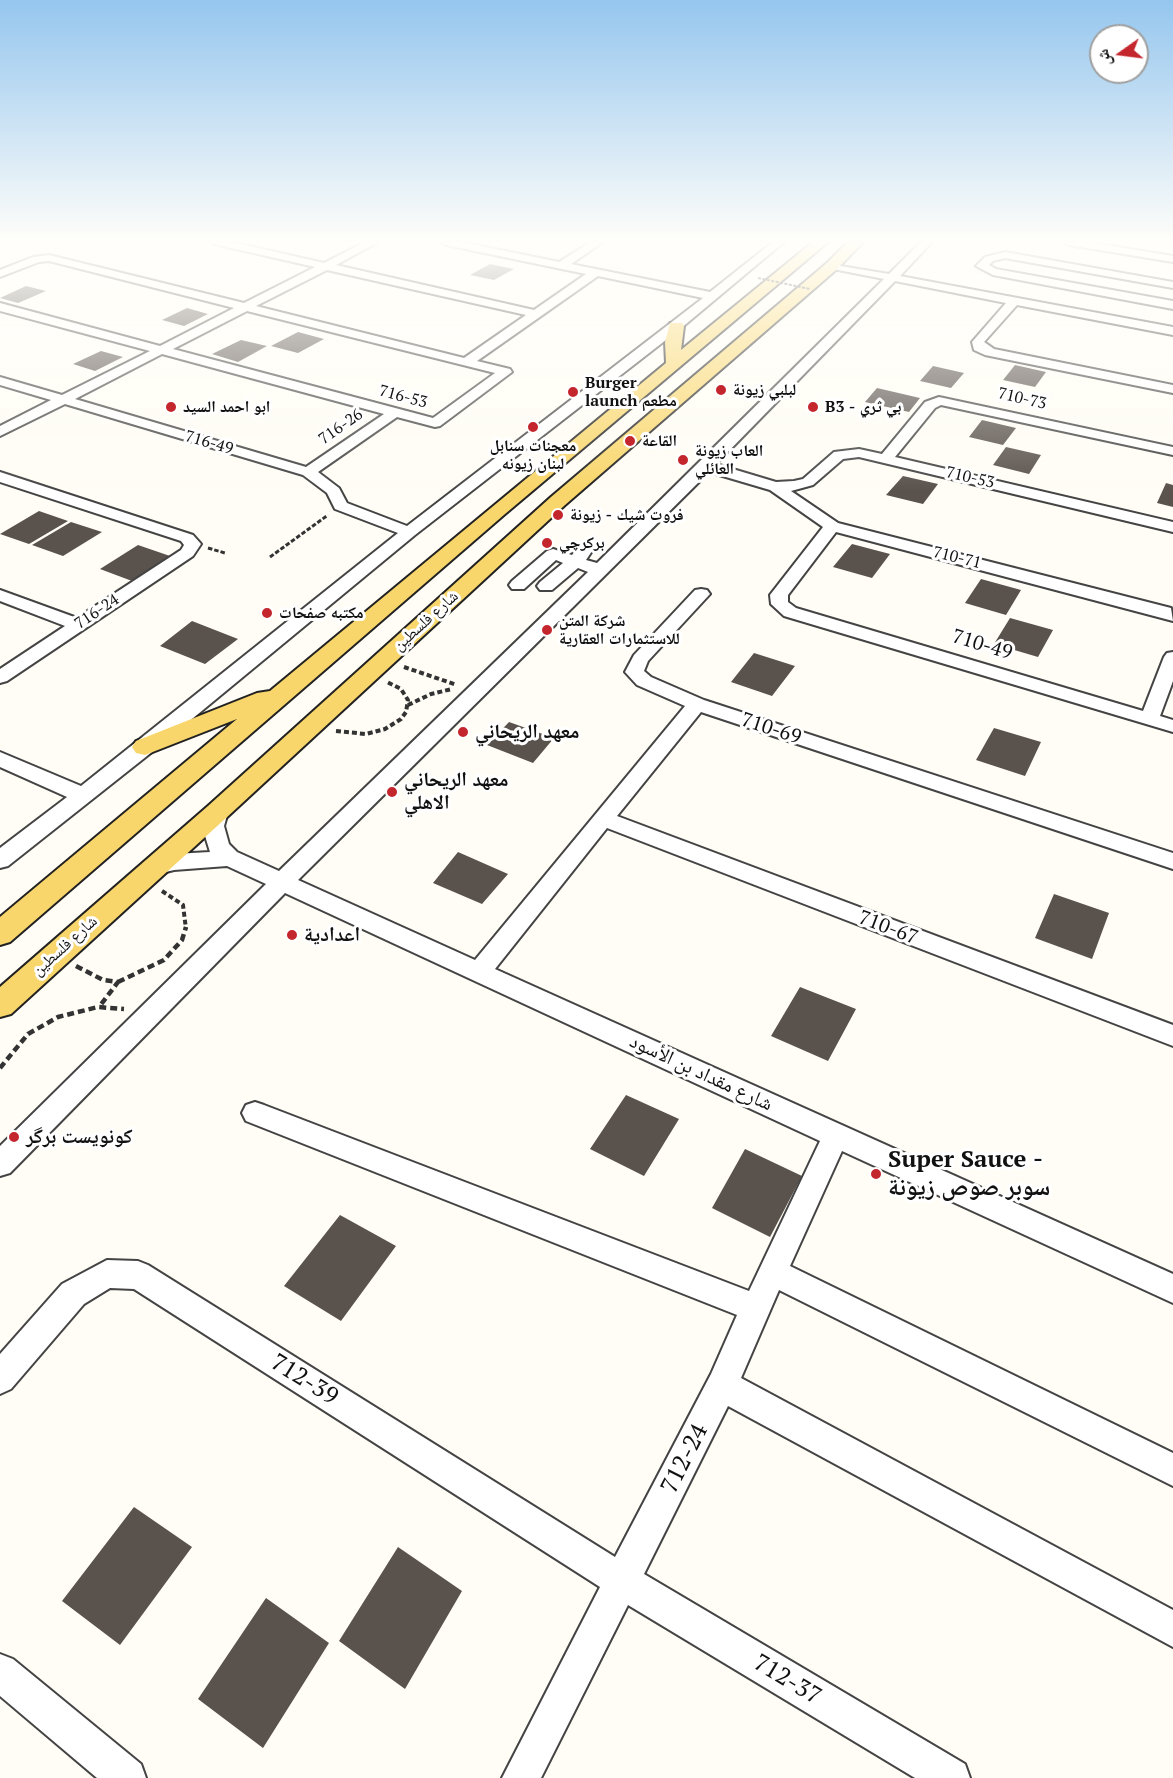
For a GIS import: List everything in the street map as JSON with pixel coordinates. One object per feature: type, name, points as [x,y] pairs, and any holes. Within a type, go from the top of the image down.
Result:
[{"type":"main road","name":"شارع فلسطين","points":[[0,934],[498,510],[722,325]]},
{"type":"main road","name":"شارع فلسطين","points":[[0,1005],[315,724],[558,501],[763,325]]},
{"type":"main road","points":[[674,365],[673,342],[676,326]]},
{"type":"main road","points":[[525,490],[539,500],[558,501]]},
{"type":"main road","points":[[498,510],[519,512],[536,521]]},
{"type":"main road","points":[[145,747],[291,688]]},
{"type":"street","name":"716-53","points":[[68,325],[435,423],[505,372],[322,325]]},
{"type":"street","points":[[0,432],[210,325]]},
{"type":"street","points":[[467,362],[521,325]]},
{"type":"street","points":[[0,1164],[283,881],[706,466],[845,325]]},
{"type":"street","points":[[993,325],[978,342],[979,347],[990,352],[1173,389]]},
{"type":"street","points":[[1141,325],[1173,331]]},
{"type":"street","points":[[0,860],[145,747],[410,532],[676,326]]},
{"type":"street","name":"716-49","points":[[0,381],[308,472],[334,491],[341,506]]},
{"type":"street","name":"710-73","points":[[887,458],[930,405],[939,402],[951,402],[1173,451]]},
{"type":"street","name":"716-26","points":[[308,472],[395,412]]},
{"type":"street","name":"710-53","points":[[775,487],[796,486],[808,482],[839,455],[848,452],[887,458],[1173,527]]},
{"type":"street","points":[[706,466],[775,487]]},
{"type":"street","name":"716-24","points":[[0,477],[187,538],[193,544],[187,553],[0,677]]},
{"type":"street","name":"710-71","points":[[775,487],[832,526],[1165,612],[1173,616]]},
{"type":"street","points":[[341,506],[410,532]]},
{"type":"street","name":"710-49","points":[[832,526],[779,595],[780,604],[790,612],[1173,726]]},
{"type":"street","points":[[546,586],[575,562],[586,548]]},
{"type":"street","points":[[519,585],[553,554],[600,570]]},
{"type":"street","name":"710-69","points":[[701,594],[640,659],[634,672],[644,681],[697,704],[1173,861]]},
{"type":"street","points":[[0,596],[78,625]]},
{"type":"street","points":[[1149,718],[1173,657]]},
{"type":"street","points":[[479,971],[697,704]]},
{"type":"street","points":[[0,759],[82,795]]},
{"type":"street","points":[[217,812],[213,826],[215,837],[219,848],[229,858]]},
{"type":"street","name":"710-67","points":[[604,819],[1173,1036]]},
{"type":"street","points":[[146,874],[174,862],[229,858]]},
{"type":"street","name":"شارع مقداد بن الأسود","points":[[229,858],[1173,1289]]},
{"type":"street","points":[[255,1113],[756,1308]]},
{"type":"street","name":"712-24","points":[[521,1778],[722,1386],[836,1135]]},
{"type":"street","points":[[772,1272],[1173,1470]]},
{"type":"street","name":"712-39","points":[[0,1378],[73,1294],[107,1274],[138,1275],[623,1582]]},
{"type":"street","points":[[722,1386],[1173,1629]]},
{"type":"street","name":"712-37","points":[[623,1582],[951,1778]]},
{"type":"street","points":[[0,1672],[127,1778]]},
{"type":"path","points":[[270,557],[341,506]]},
{"type":"path","points":[[375,668],[406,695],[408,705]]},
{"type":"path","points":[[315,724],[348,734],[376,732],[401,719],[408,705],[431,694],[464,687],[375,668]]},
{"type":"path","points":[[98,1007],[118,982],[164,960],[182,940],[186,928],[183,905],[146,874]]},
{"type":"path","points":[[55,955],[103,980],[118,982]]},
{"type":"path","points":[[0,1068],[28,1034],[58,1017],[98,1007],[125,1009],[145,1019]]},
{"type":"building","points":[[298,332],[324,339],[298,353],[271,346]]},
{"type":"building","points":[[241,340],[267,346],[238,362],[212,354]]},
{"type":"building","points":[[101,351],[123,357],[95,371],[73,364]]},
{"type":"building","points":[[1015,365],[1046,372],[1035,387],[1003,380]]},
{"type":"building","points":[[933,366],[964,373],[951,388],[920,381]]},
{"type":"building","points":[[877,388],[920,398],[909,412],[865,402]]},
{"type":"building","points":[[982,420],[1016,428],[1003,445],[969,437]]},
{"type":"building","points":[[1006,447],[1041,455],[1029,474],[993,465]]},
{"type":"building","points":[[903,476],[938,484],[923,504],[886,495]]},
{"type":"building","points":[[1166,483],[1173,485],[1173,507],[1157,503]]},
{"type":"building","points":[[39,511],[68,521],[29,544],[0,534]]},
{"type":"building","points":[[71,522],[102,532],[63,556],[32,545]]},
{"type":"building","points":[[852,544],[890,554],[872,578],[833,567]]},
{"type":"building","points":[[138,545],[170,556],[132,581],[100,569]]},
{"type":"building","points":[[981,579],[1021,590],[1006,615],[965,603]]},
{"type":"building","points":[[1010,618],[1053,630],[1038,657],[994,644]]},
{"type":"building","points":[[192,621],[238,639],[205,664],[160,646]]},
{"type":"building","points":[[754,653],[795,666],[772,696],[731,682]]},
{"type":"building","points":[[509,722],[554,738],[533,763],[487,745]]},
{"type":"building","points":[[994,728],[1041,742],[1025,776],[976,760]]},
{"type":"building","points":[[458,852],[508,874],[482,904],[433,883]]},
{"type":"building","points":[[1054,894],[1109,913],[1092,959],[1035,938]]},
{"type":"building","points":[[800,987],[856,1009],[828,1061],[771,1036]]},
{"type":"building","points":[[626,1095],[679,1119],[644,1176],[590,1149]]},
{"type":"building","points":[[745,1149],[802,1176],[770,1237],[712,1208]]},
{"type":"building","points":[[340,1215],[396,1246],[341,1321],[284,1286]]},
{"type":"building","points":[[134,1507],[192,1547],[120,1645],[62,1601]]},
{"type":"building","points":[[398,1547],[462,1591],[405,1689],[339,1641]]},
{"type":"building","points":[[266,1598],[329,1643],[263,1748],[198,1699]]},
{"type":"place","name":"لبلبي زيونة","points":[[721,390]]},
{"type":"place","name":"Burger launch مطعم","points":[[573,392]]},
{"type":"place","name":"ابو احمد السيد","points":[[171,407]]},
{"type":"place","name":"B3 - بي ثري","points":[[813,407]]},
{"type":"place","name":"معجنات سنابل لبنان زيونه","points":[[533,427]]},
{"type":"place","name":"القاعة","points":[[630,441]]},
{"type":"place","name":"العاب زيونة العائلي","points":[[683,460]]},
{"type":"place","name":"فروت شيك - زيونة","points":[[558,515]]},
{"type":"place","name":"بركرچي","points":[[547,543]]},
{"type":"place","name":"مكتبه صفحات","points":[[267,613]]},
{"type":"place","name":"شركة المتن للاستثمارات العقارية","points":[[547,630]]},
{"type":"place","name":"معهد الريحاني","points":[[463,732]]},
{"type":"place","name":"معهد الريحاني الاهلي","points":[[392,792]]},
{"type":"place","name":"اعدادية","points":[[292,935]]},
{"type":"place","name":"كونويست برگر","points":[[14,1137]]},
{"type":"place","name":"Super Sauce - سوبر صوص زيونة","points":[[876,1174]]}]
